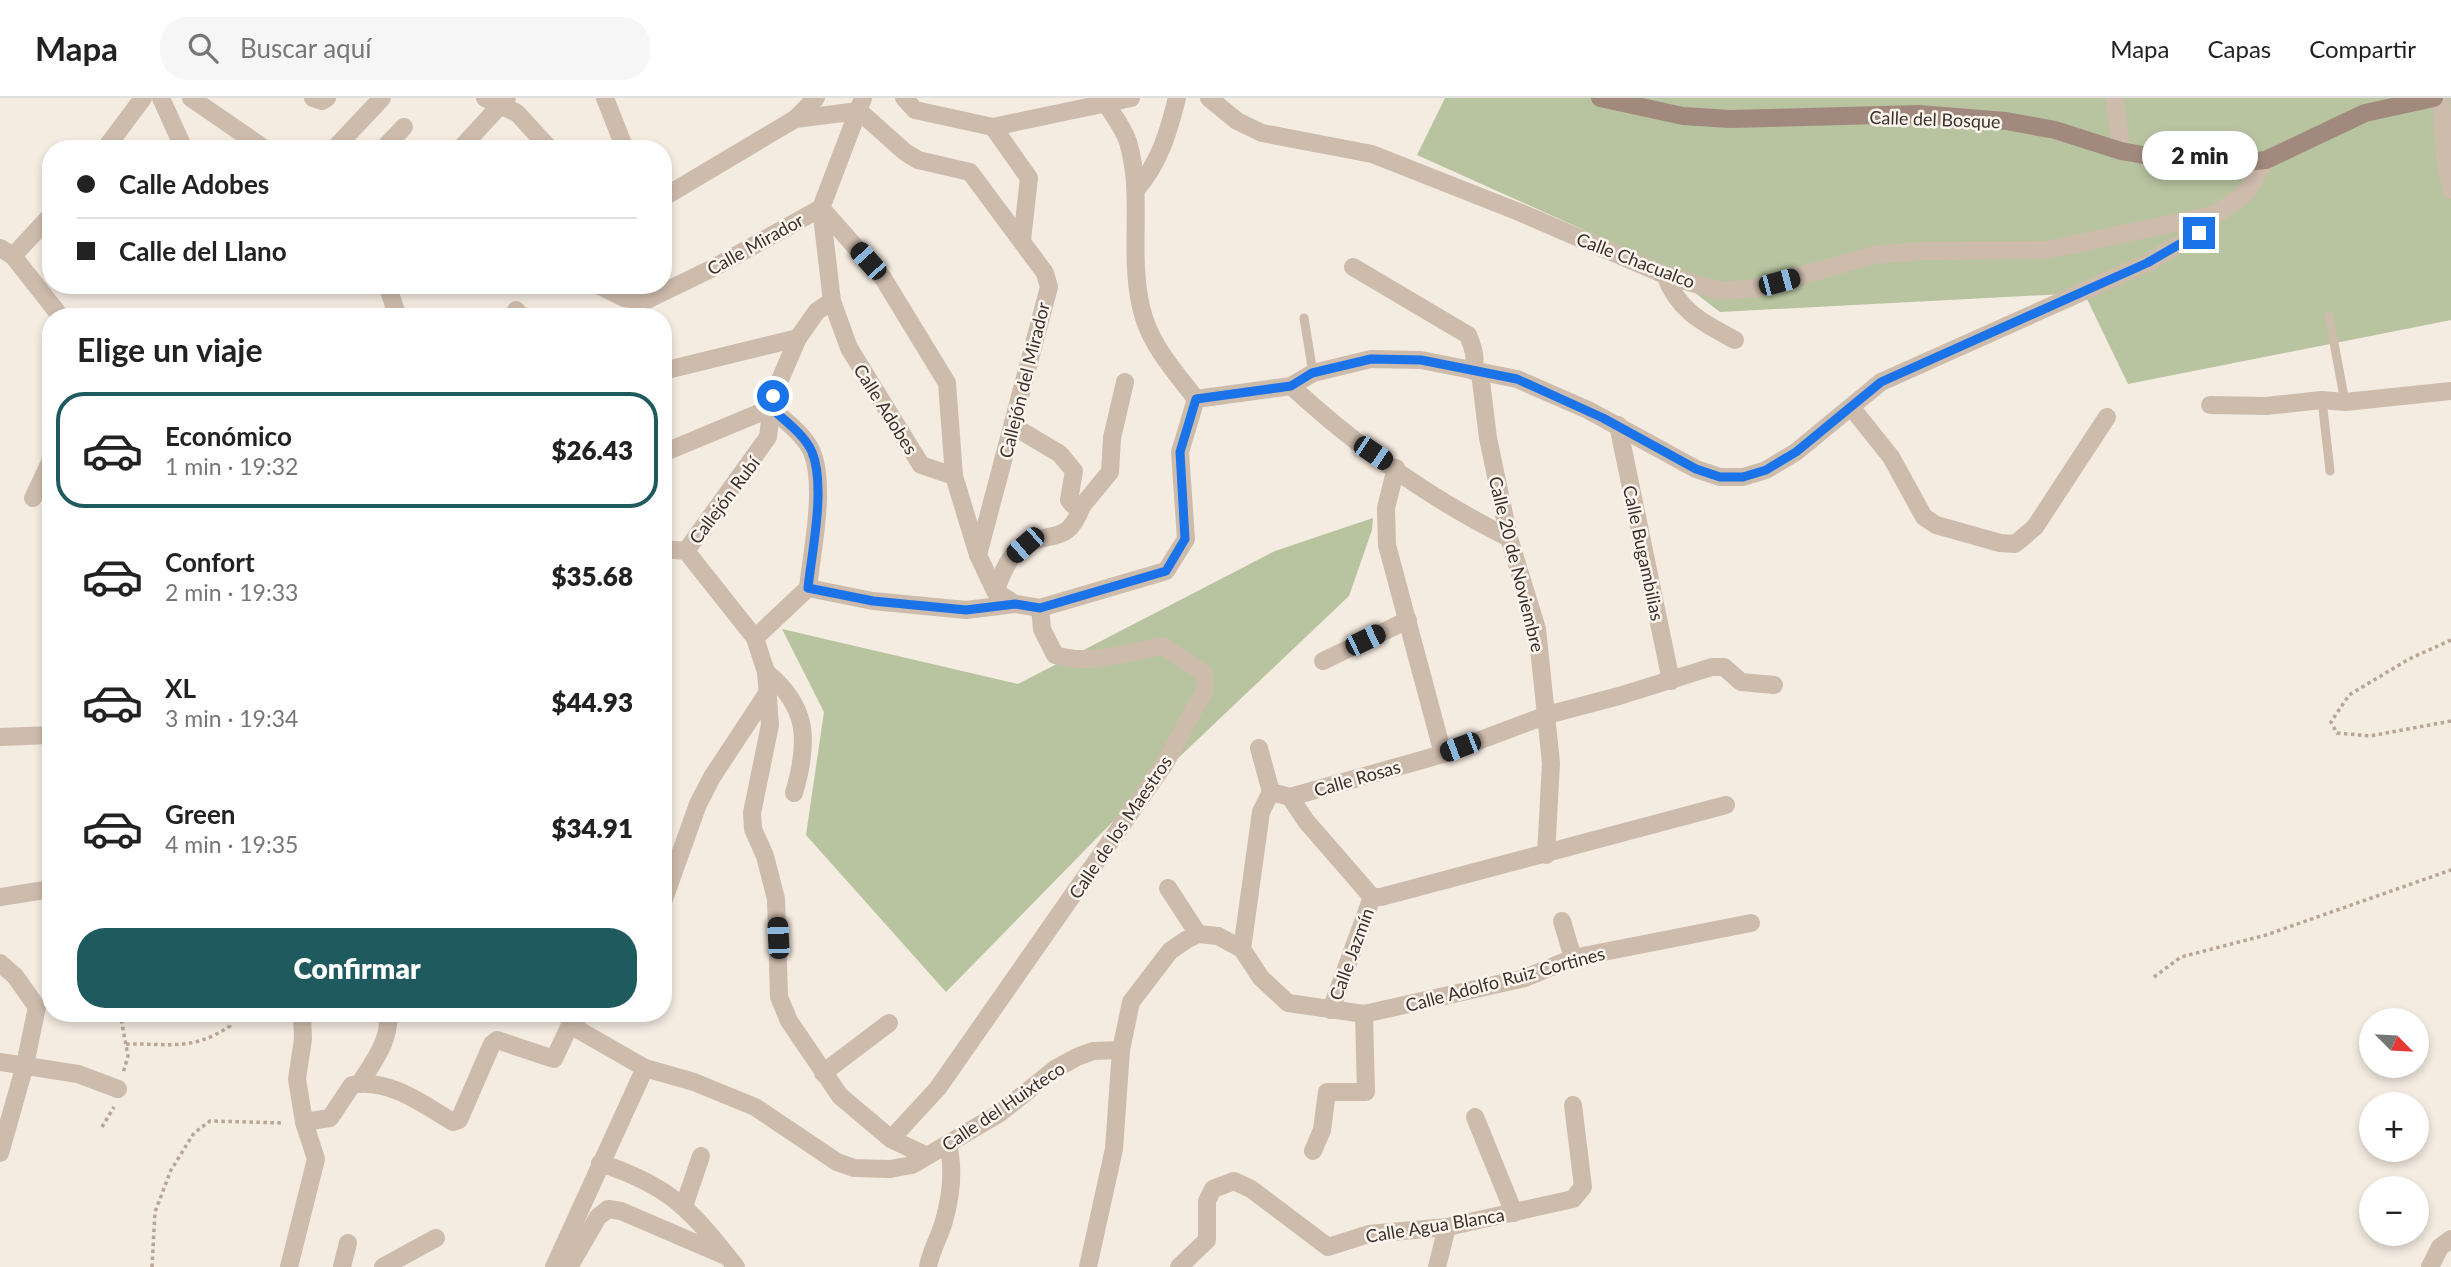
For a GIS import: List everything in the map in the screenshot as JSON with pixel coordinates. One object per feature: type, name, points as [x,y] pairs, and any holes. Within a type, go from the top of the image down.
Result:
[{"type":"street","points":[[112,140],[143,98]]},
{"type":"street","points":[[161,98],[180,140]]},
{"type":"street","points":[[191,98],[252,140]]},
{"type":"street","points":[[313,98],[322,101],[327,98]]},
{"type":"street","points":[[350,140],[382,98]]},
{"type":"street","points":[[605,98],[621,140]]},
{"type":"street","points":[[672,191],[795,119],[816,98]]},
{"type":"street","points":[[904,98],[915,110],[993,127],[1048,113],[1130,98]]},
{"type":"street","points":[[1136,190],[1154,169],[1166,140],[1177,98]]},
{"type":"street","name":"Calle Chacualco","points":[[1209,98],[1237,121],[1262,133],[1345,146],[1372,154],[1519,212],[1665,275],[1720,291],[1756,288],[1874,255],[1922,251],[2047,250],[2216,214],[2245,194],[2266,160]]},
{"type":"street","name":"Calle del Bosque","points":[[1600,98],[1683,116],[1730,119],[1919,114],[2006,121],[2055,130],[2121,151],[2203,166],[2266,160],[2365,113],[2434,98]]},
{"type":"street","points":[[2115,98],[2121,151]]},
{"type":"street","points":[[2441,98],[2445,158],[2451,190]]},
{"type":"street","points":[[467,140],[498,100],[531,125],[543,140]]},
{"type":"street","points":[[1107,104],[1128,140],[1136,190],[1135,274],[1144,317],[1157,348],[1196,399]]},
{"type":"street","points":[[795,119],[861,105]]},
{"type":"street","points":[[821,208],[861,105]]},
{"type":"street","name":"Callejón del Mirador","points":[[861,105],[905,152],[918,160],[970,172],[1045,273],[1048,287],[978,555]]},
{"type":"street","points":[[392,140],[404,127]]},
{"type":"street","points":[[993,127],[1029,178],[1022,240]]},
{"type":"street","name":"Calle Mirador","points":[[672,288],[821,208],[883,278],[947,383],[954,476]]},
{"type":"street","name":"Calle Adobes","points":[[821,208],[832,301],[849,348],[921,465],[954,476]]},
{"type":"street","points":[[1196,399],[1291,386],[1312,373],[1371,359],[1421,360],[1517,379],[1618,425],[1696,469],[1720,477],[1743,477],[1766,470],[1796,452],[1881,382],[2147,263],[2199,233],[2216,214]]},
{"type":"street","points":[[42,222],[6,252],[53,308]]},
{"type":"street","name":"Calle 20 de Noviembre","points":[[1353,267],[1468,335],[1473,347],[1508,538],[1537,629],[1551,763],[1546,855]]},
{"type":"street","points":[[1665,275],[1676,300],[1709,326],[1735,340]]},
{"type":"street","name":"Calle Mirador","points":[[616,294],[645,301],[659,294]]},
{"type":"street","points":[[672,449],[771,408],[798,338],[817,311],[832,301]]},
{"type":"street","points":[[672,369],[798,338]]},
{"type":"street","points":[[995,591],[1010,557],[1025,545],[1067,531],[1076,523],[1077,505],[1110,472],[1112,438],[1125,382]]},
{"type":"street","points":[[1291,386],[1350,438],[1476,522],[1508,538]]},
{"type":"street","points":[[2210,405],[2266,406],[2322,400],[2345,402],[2451,391]]},
{"type":"street","points":[[808,588],[873,601],[966,610],[1015,604],[1040,608],[1166,571],[1185,539],[1180,452],[1196,399]]},
{"type":"street","points":[[1851,407],[1891,457],[1924,517],[1949,528],[2000,543],[2015,544],[2035,527],[2107,417]]},
{"type":"street","points":[[755,638],[808,588],[818,486],[812,452],[800,434],[771,408]]},
{"type":"street","name":"Callejón Rubí","points":[[686,551],[758,455],[768,437],[771,408]]},
{"type":"street","name":"Calle Bugambilias","points":[[1618,425],[1671,681]]},
{"type":"street","points":[[1013,426],[1052,448],[1074,471],[1069,500],[1077,505]]},
{"type":"street","points":[[1396,468],[1384,527],[1443,754]]},
{"type":"street","points":[[954,476],[978,555],[995,591],[1015,604]]},
{"type":"street","points":[[33,498],[42,479]]},
{"type":"street","points":[[672,550],[686,551],[755,638],[768,680],[768,737],[752,813],[753,829],[765,856],[776,899],[779,996],[789,1021],[840,1096],[891,1139],[927,1156]]},
{"type":"street","name":"Calle de los Maestros","points":[[891,1139],[939,1088],[1001,1001],[1165,763],[1205,690],[1204,673],[1163,646],[1098,659],[1068,659],[1055,654],[1042,629],[1040,608]]},
{"type":"street","points":[[1323,661],[1408,620]]},
{"type":"street","name":"Calle Rosas","points":[[1271,792],[1290,797],[1443,754],[1547,715],[1712,667],[1724,667],[1741,682],[1774,685]]},
{"type":"street","points":[[768,680],[798,706],[803,735],[800,775],[794,793]]},
{"type":"street","points":[[672,877],[703,795],[768,680]]},
{"type":"street","points":[[0,737],[42,735]]},
{"type":"street","points":[[1088,1267],[1114,1149],[1121,1050],[1131,1002],[1170,951],[1198,934],[1218,936],[1242,949],[1261,812],[1271,792],[1259,748]]},
{"type":"street","points":[[1290,797],[1306,821],[1372,897],[1381,897],[1546,855],[1726,805]]},
{"type":"street","points":[[1168,888],[1198,934]]},
{"type":"street","points":[[0,897],[42,890]]},
{"type":"street","name":"Calle Jazmín","points":[[1331,1010],[1372,897]]},
{"type":"street","points":[[1562,921],[1573,958]]},
{"type":"street","name":"Calle Adolfo Ruiz Cortines","points":[[1242,949],[1276,994],[1288,1003],[1364,1014],[1525,978],[1573,958],[1751,922]]},
{"type":"street","points":[[0,963],[15,976],[37,1007],[25,1065],[0,1153]]},
{"type":"street","points":[[1313,1150],[1322,1130],[1327,1092],[1366,1092],[1364,1014]]},
{"type":"street","points":[[289,1267],[316,1159],[304,1122],[297,1079],[303,1039],[302,1022]]},
{"type":"street","points":[[360,1083],[382,1048],[388,1022]]},
{"type":"street","points":[[304,1122],[330,1118],[352,1085],[360,1083],[398,1090],[453,1122],[459,1120],[492,1044],[497,1040],[554,1059],[574,1022]]},
{"type":"street","name":"Calle del Huixteco","points":[[580,1022],[645,1068],[694,1082],[755,1107],[837,1162],[853,1168],[890,1169],[912,1165],[1000,1113],[1055,1069],[1093,1051],[1121,1050]]},
{"type":"street","points":[[823,1073],[889,1023]]},
{"type":"street","points":[[0,1062],[78,1074],[118,1089]]},
{"type":"street","points":[[554,1267],[576,1224],[600,1163],[645,1068]]},
{"type":"street","name":"Calle Agua Blanca","points":[[1179,1267],[1207,1240],[1207,1201],[1213,1189],[1234,1181],[1251,1189],[1328,1247],[1369,1234],[1447,1227],[1573,1199],[1583,1187],[1573,1105]]},
{"type":"street","points":[[1475,1117],[1514,1213]]},
{"type":"street","points":[[928,1267],[935,1238],[944,1221],[952,1175],[947,1145]]},
{"type":"street","points":[[684,1206],[701,1156]]},
{"type":"street","points":[[600,1163],[656,1184],[684,1206],[732,1262]]},
{"type":"street","points":[[569,1267],[598,1217],[608,1209],[621,1211],[732,1262]]},
{"type":"street","points":[[1437,1267],[1447,1227]]},
{"type":"street","points":[[383,1267],[436,1238]]},
{"type":"street","points":[[2430,1267],[2440,1247],[2451,1239]]},
{"type":"street","points":[[342,1267],[348,1243]]},
{"type":"lane","points":[[2329,316],[2345,402]]},
{"type":"lane","points":[[1304,318],[1312,373]]},
{"type":"lane","points":[[2322,400],[2330,471]]},
{"type":"path","points":[[2451,640],[2409,659],[2349,695],[2331,722],[2337,733],[2370,736],[2451,721]]},
{"type":"path","points":[[2154,977],[2181,957],[2266,935],[2451,870]]},
{"type":"path","points":[[126,1044],[180,1047],[198,1043],[230,1027],[230,1022]]},
{"type":"path","points":[[152,1267],[155,1212],[163,1189],[194,1133],[209,1121],[239,1124],[304,1122]]},
{"type":"green space","points":[[1445,98],[2451,98],[2451,320],[2128,384],[2084,293],[1720,312],[1655,262],[1417,155]]},
{"type":"green space","points":[[1373,518],[1372,530],[1349,596],[1134,800],[946,992],[806,835],[824,712],[782,629],[1018,684],[1275,551]]},
{"type":"route","points":[[773,396],[771,408],[800,434],[812,452],[818,486],[808,588],[873,601],[966,610],[1015,604],[1040,608],[1166,571],[1185,539],[1180,452],[1196,399],[1205,396],[1291,386],[1312,373],[1371,359],[1421,360],[1517,379],[1603,418],[1696,469],[1720,477],[1743,477],[1766,470],[1796,452],[1881,382],[2147,263],[2199,233]]}]
